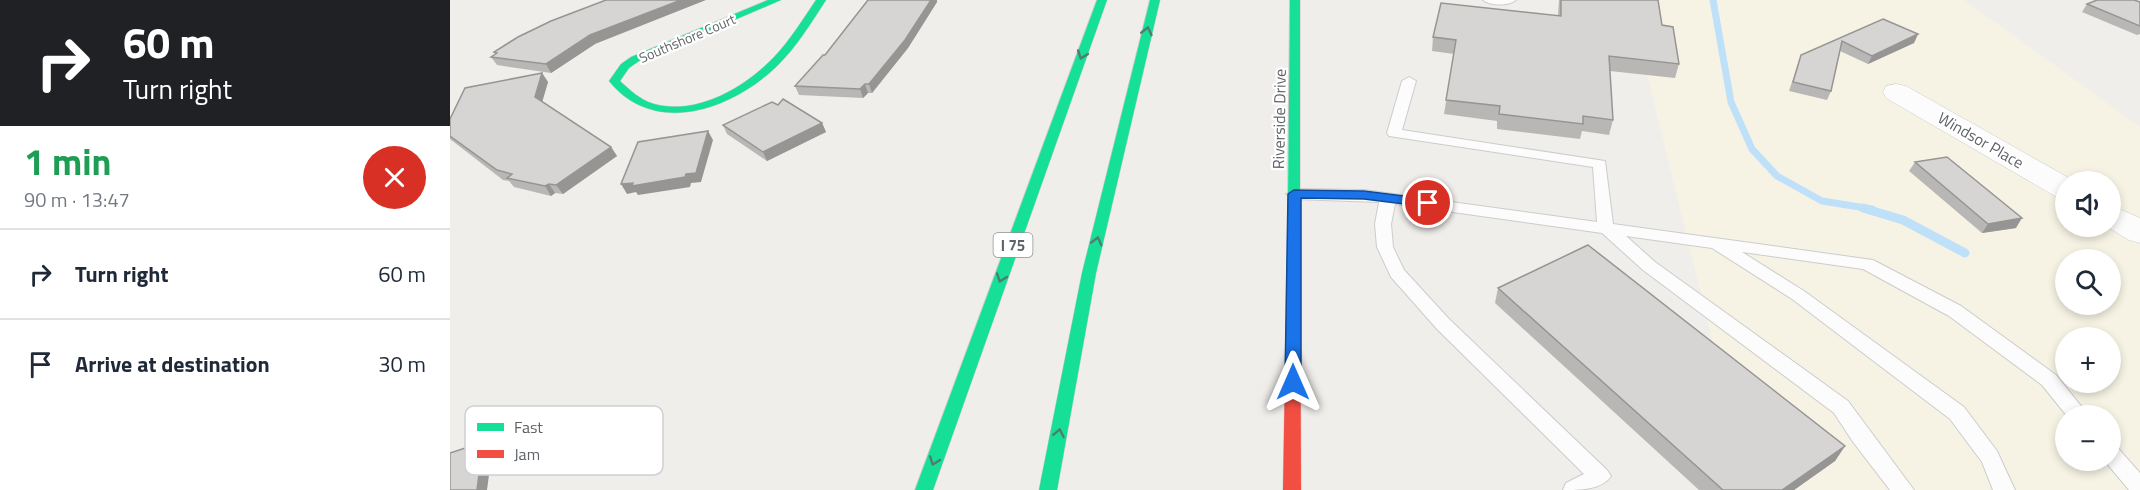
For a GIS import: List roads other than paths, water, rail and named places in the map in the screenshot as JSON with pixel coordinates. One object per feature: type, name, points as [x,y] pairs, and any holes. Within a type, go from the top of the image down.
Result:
[{"type":"main road","name":"Southshore Court","points":[[776,0],[635,59],[625,66],[614,81],[620,91],[652,109],[693,110],[736,91],[771,67],[821,0]]},
{"type":"main road","name":"I 75","points":[[924,490],[1102,0]]},
{"type":"main road","points":[[1048,490],[1089,273],[1155,0]]},
{"type":"main road","name":"Riverside Drive","points":[[1292,490],[1294,0]]},
{"type":"street","name":"Windsor Place","points":[[1896,92],[2055,183]]},
{"type":"street","points":[[2121,221],[2140,231]]},
{"type":"lane","points":[[1489,0],[1510,0]]},
{"type":"lane","points":[[1409,81],[1394,133],[1600,164],[1605,227],[1649,266],[1841,407],[1860,436],[1903,490]]},
{"type":"lane","points":[[1294,194],[1364,195],[1867,264],[1955,311],[2049,380],[2070,405]]},
{"type":"lane","points":[[1388,198],[1383,224],[1385,247],[1397,273],[1443,324],[1600,476],[1574,490]]},
{"type":"lane","points":[[1713,242],[1798,296],[1957,413],[1990,457],[2004,490]]},
{"type":"lane","points":[[2121,466],[2140,488]]},
{"type":"waterway","points":[[1713,0],[1731,102],[1752,149],[1777,176],[1822,201],[1872,209]]},
{"type":"waterway","points":[[1863,208],[1903,220],[1965,253]]}]
